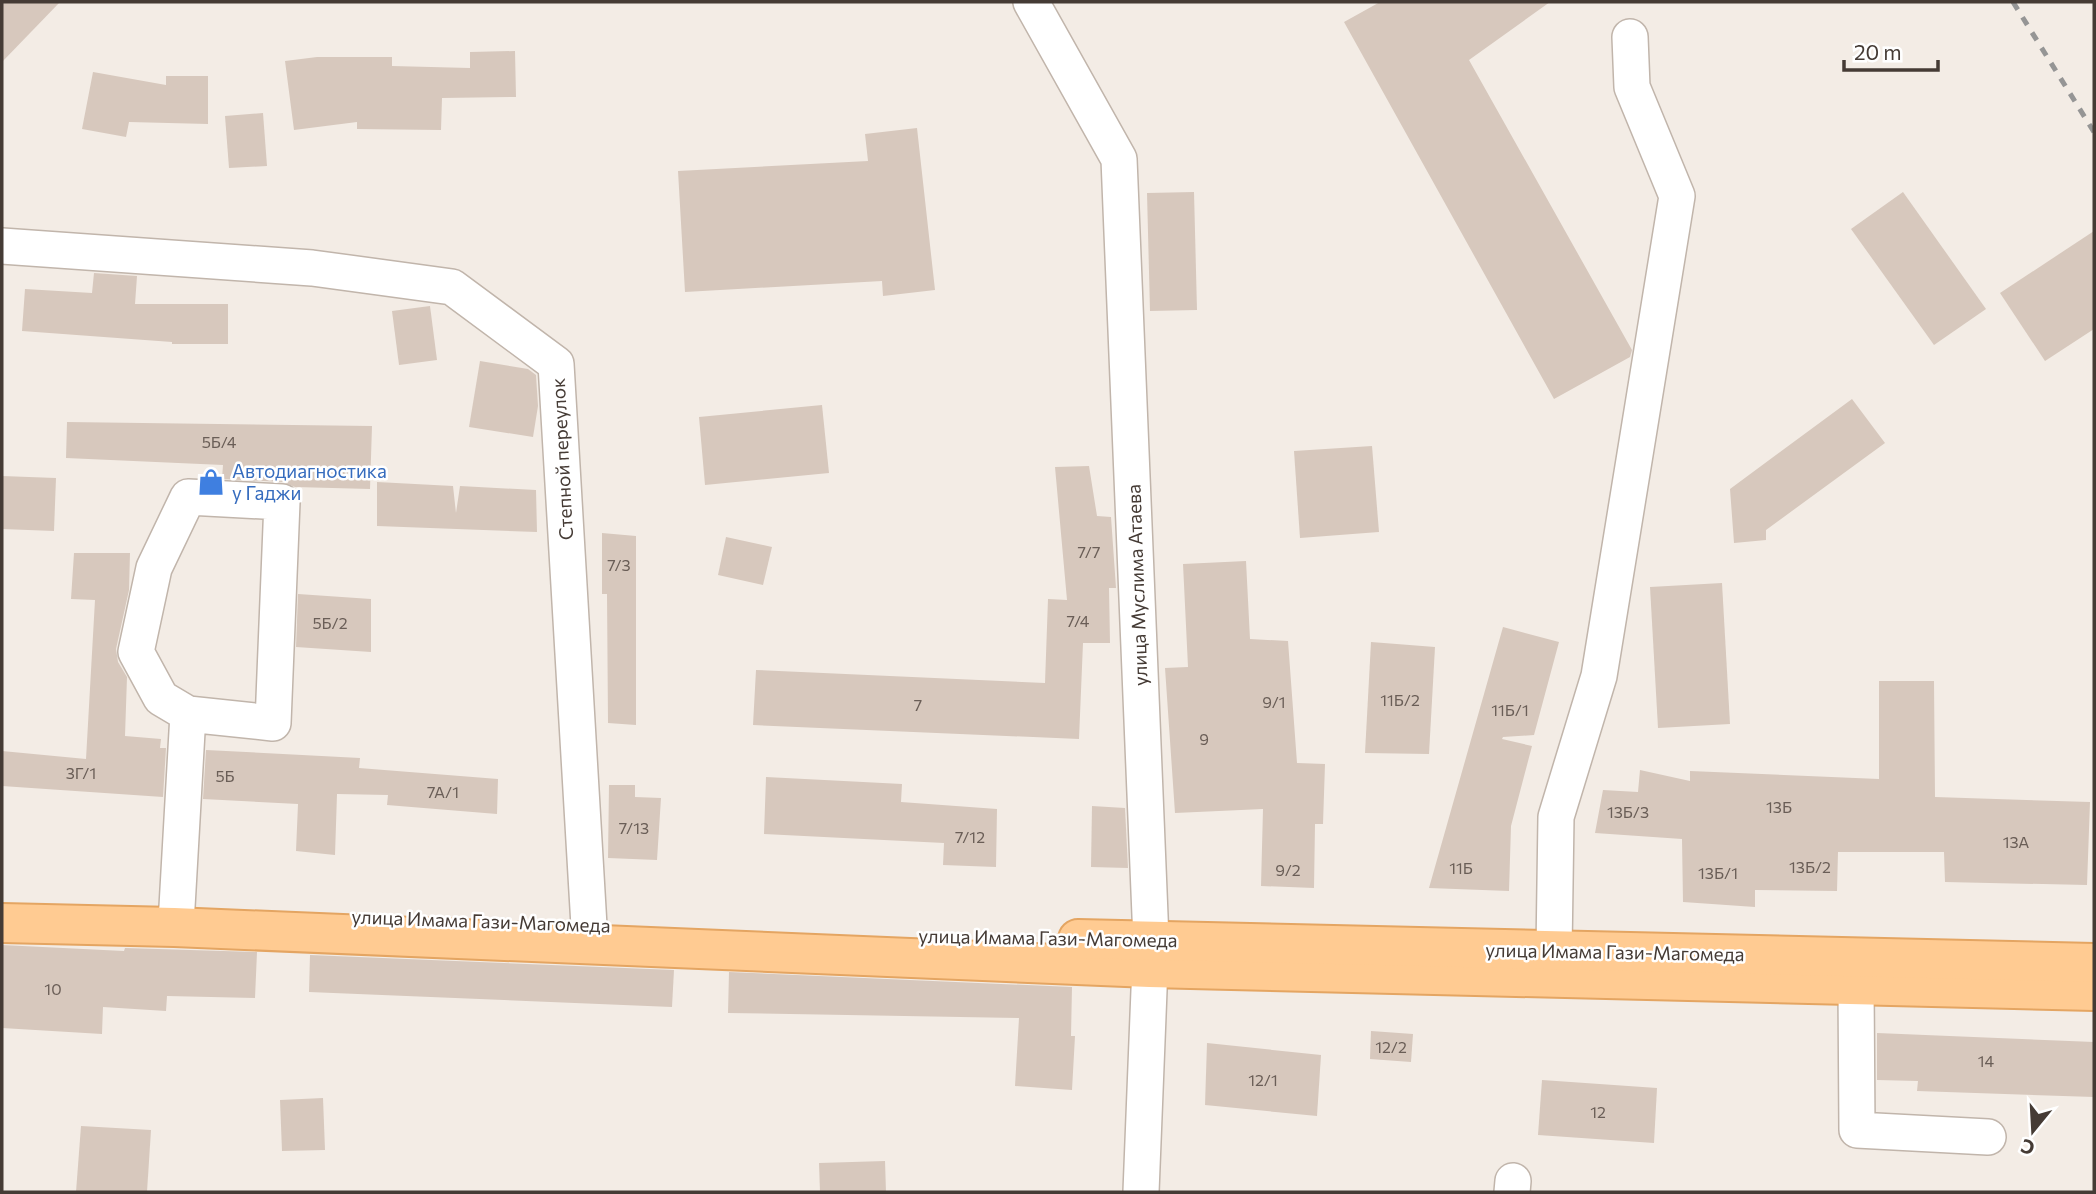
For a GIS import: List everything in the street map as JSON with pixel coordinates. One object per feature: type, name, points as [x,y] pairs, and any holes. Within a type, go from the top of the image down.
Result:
[{"type":"main road","name":"улица Имама Гази-Магомеда","points":[[2,901],[175,917],[589,926],[1151,954],[1552,964],[2094,963]]},
{"type":"main road","points":[[2,923],[175,917],[1151,954]]},
{"type":"main road","points":[[1552,964],[1856,985],[2094,991]]},
{"type":"street","name":"улица Муслима Атаева","points":[[1031,2],[1119,159],[1151,954],[1141,1192]]},
{"type":"street","points":[[1552,964],[1556,817],[1599,676],[1677,196],[1632,87],[1630,37]]},
{"type":"street","name":"Степной переулок","points":[[2,246],[312,268],[452,287],[556,364],[589,926]]},
{"type":"street","points":[[188,496],[282,502],[273,723],[188,715],[161,698],[136,652],[154,568],[188,496]]},
{"type":"street","points":[[175,917],[188,715]]},
{"type":"street","points":[[1856,985],[1857,1130],[1988,1137]]},
{"type":"building","points":[[2,2],[60,2],[2,62]]},
{"type":"building","points":[[1380,2],[1550,2],[1469,60],[1632,350],[1630,357],[1554,399],[1344,22]]},
{"type":"building","points":[[515,51],[516,97],[442,98],[441,130],[357,129],[357,122],[294,130],[285,61],[317,57],[392,57],[392,66],[470,68],[470,52]]},
{"type":"building","points":[[93,72],[166,85],[166,76],[208,76],[208,124],[129,122],[126,137],[82,129]]},
{"type":"building","points":[[263,113],[267,166],[229,168],[225,116]]},
{"type":"building","points":[[917,128],[935,290],[883,296],[882,281],[685,292],[678,171],[868,161],[865,134]]},
{"type":"building","points":[[1194,192],[1197,310],[1150,311],[1147,193]]},
{"type":"building","points":[[1903,192],[1986,309],[1934,345],[1851,229]]},
{"type":"building","points":[[2094,231],[2094,329],[2045,361],[2000,293]]},
{"type":"building","points":[[94,273],[137,276],[135,304],[228,304],[228,344],[172,344],[22,331],[25,289],[92,293]]},
{"type":"building","points":[[430,306],[437,360],[399,365],[392,311]]},
{"type":"building","points":[[480,361],[528,369],[536,375],[538,406],[533,437],[469,427]]},
{"type":"building","points":[[1852,399],[1885,443],[1766,530],[1766,540],[1734,543],[1730,489]]},
{"type":"building","points":[[822,405],[829,473],[705,485],[699,417]]},
{"type":"building","points":[[67,422],[372,426],[370,489],[295,487],[283,482],[222,479],[223,465],[66,458]]},
{"type":"building","points":[[1372,446],[1379,532],[1300,538],[1294,451]]},
{"type":"building","points":[[1089,466],[1097,516],[1111,517],[1116,588],[1109,588],[1110,643],[1083,643],[1079,739],[753,725],[756,670],[1045,683],[1048,599],[1067,600],[1055,467]]},
{"type":"building","points":[[2,476],[56,478],[54,531],[2,529]]},
{"type":"building","points":[[377,482],[453,486],[456,513],[460,486],[536,490],[537,532],[377,526]]},
{"type":"building","points":[[602,533],[636,536],[636,725],[608,723],[607,594],[602,594]]},
{"type":"building","points":[[726,537],[772,547],[763,585],[718,575]]},
{"type":"building","points":[[74,553],[130,553],[129,590],[116,649],[118,662],[127,677],[125,736],[161,739],[160,748],[166,748],[163,797],[2,786],[2,751],[86,759],[95,600],[71,599]]},
{"type":"building","points":[[1246,561],[1250,639],[1288,641],[1297,763],[1325,764],[1323,824],[1315,824],[1314,888],[1261,886],[1263,809],[1175,813],[1165,668],[1188,667],[1183,564]]},
{"type":"building","points":[[1722,583],[1730,724],[1658,728],[1650,587]]},
{"type":"building","points":[[298,594],[371,599],[371,652],[296,647]]},
{"type":"building","points":[[1503,627],[1559,642],[1534,735],[1502,739],[1532,746],[1511,826],[1509,891],[1429,888]]},
{"type":"building","points":[[1371,642],[1435,647],[1429,754],[1365,753]]},
{"type":"building","points":[[1879,681],[1934,681],[1935,797],[2090,802],[2087,885],[1945,882],[1944,852],[1838,852],[1837,891],[1755,890],[1755,907],[1683,902],[1682,839],[1595,833],[1603,790],[1638,792],[1640,770],[1690,781],[1690,771],[1879,779]]},
{"type":"building","points":[[206,750],[360,758],[359,768],[498,779],[497,814],[387,805],[388,795],[337,794],[335,855],[296,851],[298,804],[203,799]]},
{"type":"building","points":[[766,777],[902,784],[901,802],[997,809],[996,867],[943,865],[944,843],[764,834]]},
{"type":"building","points":[[609,785],[635,785],[635,797],[661,798],[657,860],[608,858]]},
{"type":"building","points":[[1092,806],[1125,808],[1128,868],[1091,867]]},
{"type":"building","points":[[2,945],[124,951],[125,948],[257,952],[255,998],[167,996],[166,1011],[103,1007],[102,1034],[2,1028]]},
{"type":"building","points":[[310,955],[674,970],[672,1007],[309,992]]},
{"type":"building","points":[[729,972],[1072,987],[1071,1036],[1075,1036],[1072,1090],[1015,1086],[1019,1018],[728,1013]]},
{"type":"building","points":[[1371,1031],[1413,1034],[1411,1062],[1370,1059]]},
{"type":"building","points":[[1877,1033],[2094,1042],[2094,1097],[1917,1091],[1918,1081],[1877,1080]]},
{"type":"building","points":[[1207,1043],[1321,1055],[1317,1116],[1205,1105]]},
{"type":"building","points":[[1542,1080],[1657,1088],[1654,1143],[1538,1135]]},
{"type":"building","points":[[323,1098],[325,1150],[282,1151],[280,1100]]},
{"type":"building","points":[[81,1126],[151,1130],[147,1192],[76,1192]]},
{"type":"building","points":[[885,1161],[886,1192],[820,1192],[819,1163]]},
{"type":"railway","points":[[2013,2],[2094,132]]},
{"type":"place","name":"Автодиагностика у Гаджи","points":[[211,482]]}]
